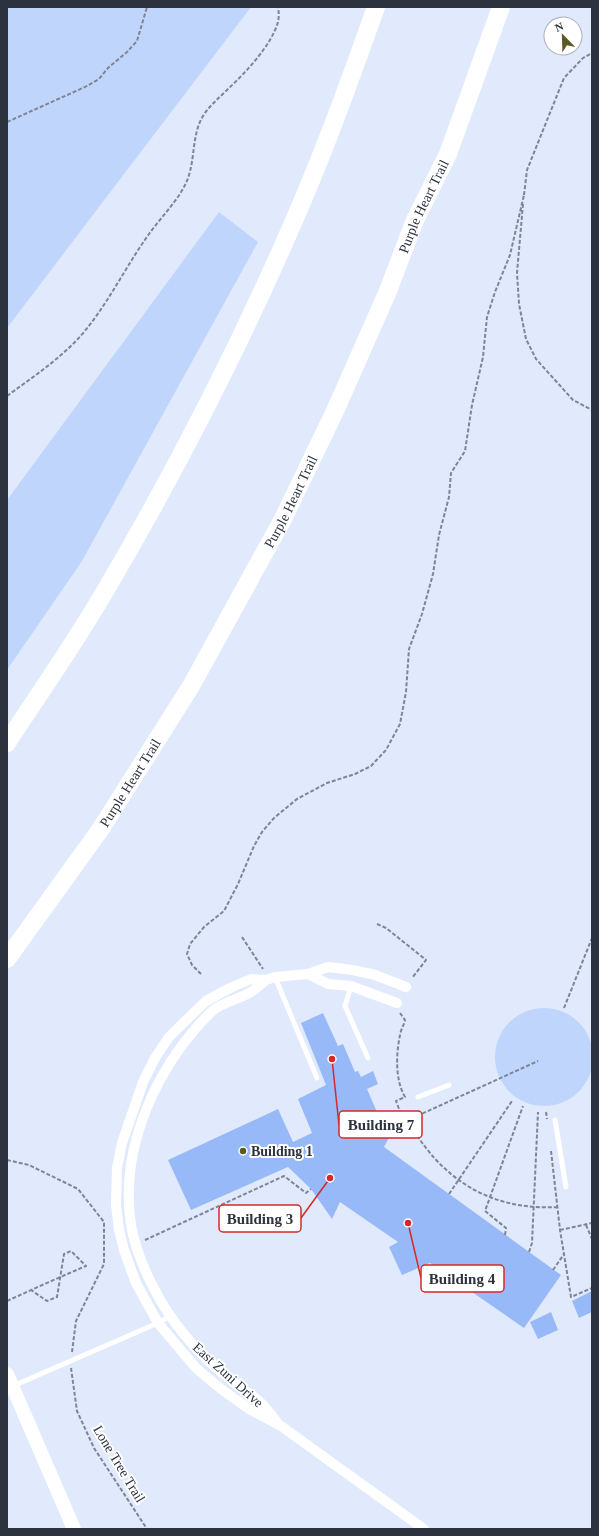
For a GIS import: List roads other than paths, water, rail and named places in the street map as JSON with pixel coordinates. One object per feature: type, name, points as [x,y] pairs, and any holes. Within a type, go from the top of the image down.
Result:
[{"type":"highway","points":[[7,743],[108,587],[170,476],[215,389],[290,230],[344,96],[376,7]]},
{"type":"highway","name":"Purple Heart Trail","points":[[7,959],[100,830],[179,706],[283,519],[335,411],[388,292],[415,220],[448,154],[501,7]]},
{"type":"main road","points":[[10,1380],[74,1529]]},
{"type":"street","name":"East Zuni Drive","points":[[406,987],[375,975],[353,970],[328,967],[308,974],[270,979],[251,979],[206,1001],[169,1037],[155,1058],[142,1082],[122,1143],[117,1168],[116,1205],[118,1230],[136,1283],[158,1323],[196,1368],[221,1389],[249,1409],[281,1426],[424,1529]]},
{"type":"street","points":[[308,974],[328,984],[351,986],[398,1007]]},
{"type":"street","name":"East Zuni Drive","points":[[270,979],[254,990],[213,1010],[191,1033],[172,1058],[147,1107],[139,1130],[129,1183],[131,1226],[136,1244],[150,1281],[170,1316],[184,1335],[206,1359],[260,1402],[281,1426]]},
{"type":"lane","points":[[270,979],[317,1078]]},
{"type":"lane","points":[[351,986],[345,1006],[368,1058]]},
{"type":"lane","points":[[418,1097],[449,1085]]},
{"type":"lane","points":[[555,1120],[566,1186]]},
{"type":"lane","points":[[10,1380],[71,1361],[158,1323],[170,1316]]},
{"type":"place","name":"Building 7","points":[[332,1059]]},
{"type":"place","name":"Building 1","points":[[243,1151]]},
{"type":"place","name":"Building 3","points":[[330,1178]]},
{"type":"place","name":"Building 4","points":[[408,1223]]}]
